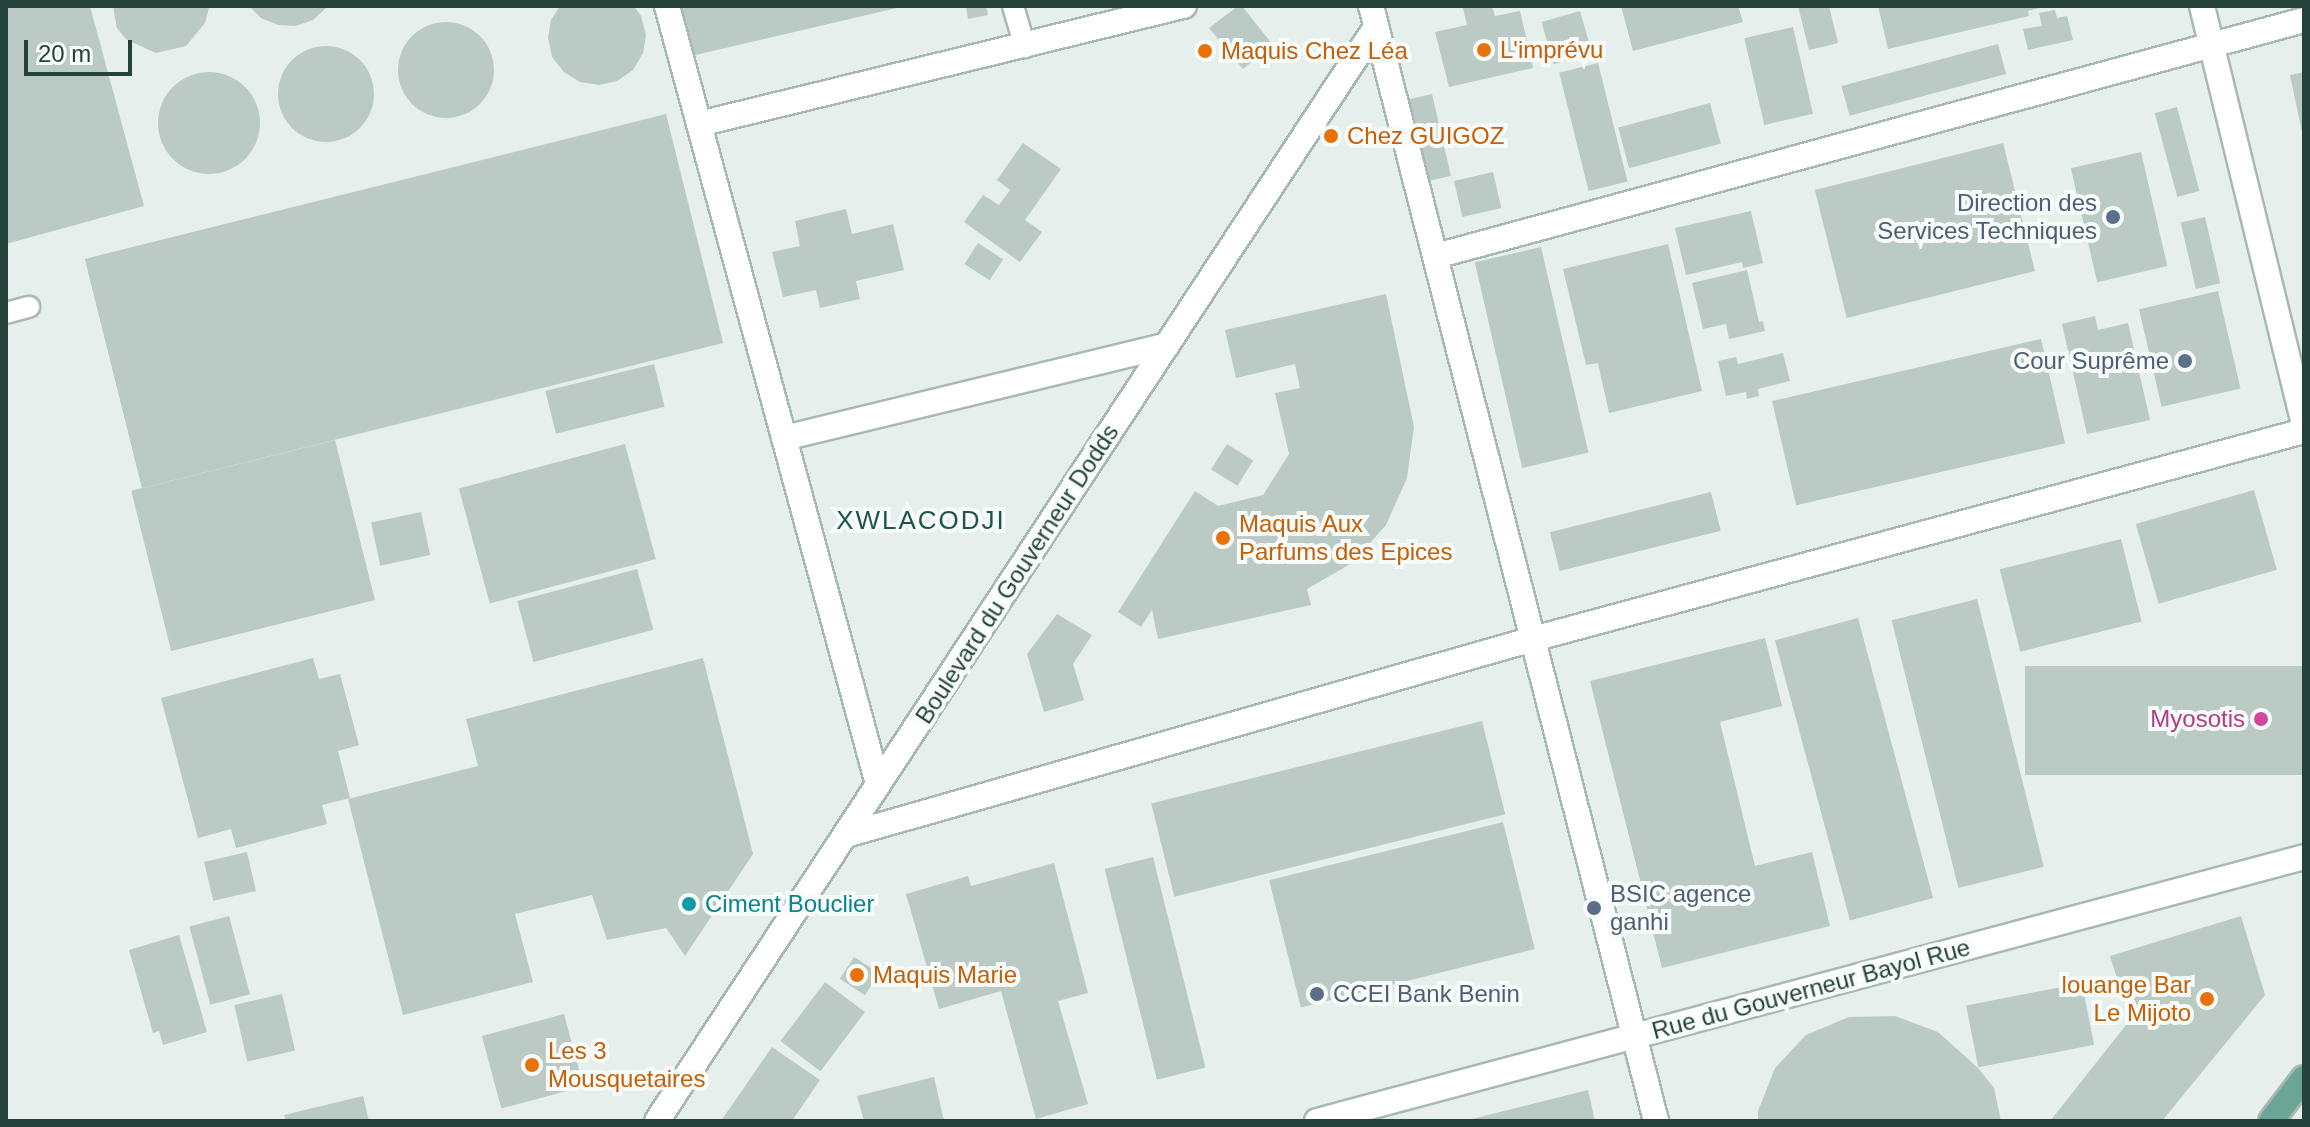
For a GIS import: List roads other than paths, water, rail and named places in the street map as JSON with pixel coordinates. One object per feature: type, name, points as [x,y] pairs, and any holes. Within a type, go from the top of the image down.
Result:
[{"type":"main road","points":[[2271,1121],[2304,1078]]},
{"type":"street","points":[[667,6],[878,784]]},
{"type":"street","points":[[699,124],[1184,6]]},
{"type":"street","points":[[2202,6],[2304,424]]},
{"type":"street","points":[[1374,17],[1656,1121]]},
{"type":"street","name":"Boulevard du Gouverneur Dodds","points":[[657,1121],[1167,345],[1374,17]]},
{"type":"street","points":[[1436,256],[2304,20]]},
{"type":"street","points":[[784,438],[1167,345]]},
{"type":"street","points":[[846,835],[1533,639],[2304,431]]},
{"type":"street","name":"Rue du Gouverneur Bayol Rue","points":[[1317,1121],[2304,857]]},
{"type":"lane","points":[[1013,6],[1025,47]]},
{"type":"lane","points":[[6,313],[29,307]]},
{"type":"place","name":"L'imprévu","points":[[1484,50]]},
{"type":"place","name":"Maquis Chez Léa","points":[[1205,51]]},
{"type":"place","name":"Chez GUIGOZ","points":[[1331,136]]},
{"type":"place","name":"Direction des Services Techniques","points":[[2113,217]]},
{"type":"place","name":"Cour Suprême","points":[[2185,361]]},
{"type":"place","name":"Maquis Aux Parfums des Epices","points":[[1223,538]]},
{"type":"place","name":"Myosotis","points":[[2261,719]]},
{"type":"place","name":"Ciment Bouclier","points":[[689,904]]},
{"type":"place","name":"BSIC agence ganhi","points":[[1594,908]]},
{"type":"place","name":"Maquis Marie","points":[[857,975]]},
{"type":"place","name":"CCEI Bank Benin","points":[[1317,994]]},
{"type":"place","name":"louange Bar Le Mijoto","points":[[2207,999]]},
{"type":"place","name":"Les 3 Mousquetaires","points":[[532,1065]]},
{"type":"district","name":"XWLACODJI","points":[[921,521]]}]
